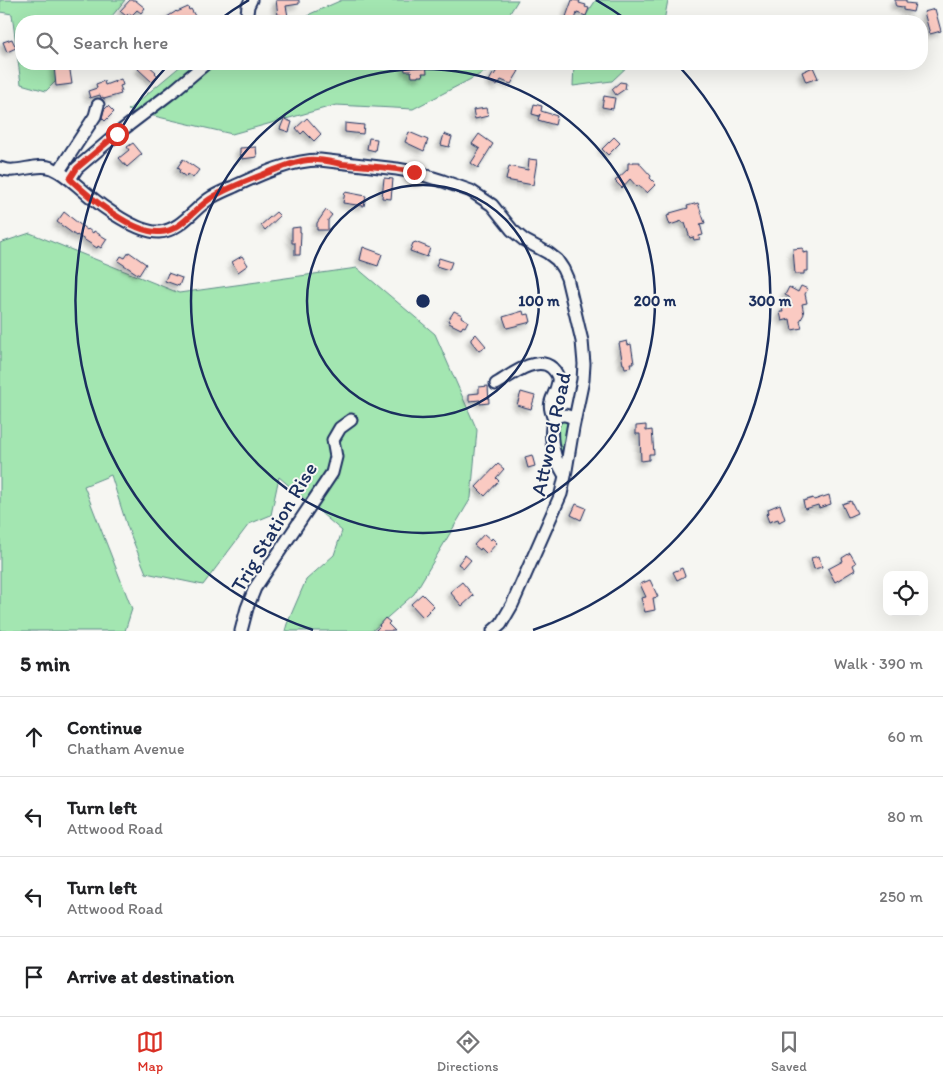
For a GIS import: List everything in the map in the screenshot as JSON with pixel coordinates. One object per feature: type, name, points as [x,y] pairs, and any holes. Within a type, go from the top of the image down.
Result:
[{"type":"street","points":[[247,15],[251,0]]},
{"type":"street","points":[[70,179],[77,168],[198,70]]},
{"type":"street","points":[[59,171],[95,116],[98,105]]},
{"type":"street","name":"Attwood Road","points":[[0,168],[12,170],[44,166],[59,171],[93,199],[134,226],[147,231],[160,232],[172,229],[178,225],[212,197],[248,180],[290,164],[307,160],[320,160],[397,169],[471,192],[492,205],[512,230],[524,240],[557,260],[566,278],[580,333],[584,357],[583,380],[561,494],[512,605],[501,624],[493,631]]},
{"type":"street","points":[[496,384],[537,363],[545,363],[553,369],[558,381],[550,402],[550,410],[554,419],[552,443],[555,456],[565,476]]},
{"type":"street","points":[[554,419],[561,415],[575,419]]},
{"type":"street","name":"Trig Station Rise","points":[[241,631],[254,588],[332,473],[336,457],[333,440],[340,428],[351,420]]},
{"type":"green space","points":[[0,0],[125,0],[113,15],[15,15],[15,37],[12,14],[0,12]]},
{"type":"green space","points":[[342,0],[518,0],[509,15],[310,14]]},
{"type":"green space","points":[[596,0],[668,0],[665,15],[586,15]]},
{"type":"green space","points":[[19,70],[67,70],[46,91],[21,84]]},
{"type":"green space","points":[[176,70],[488,70],[413,109],[336,105],[232,134],[128,110]]},
{"type":"green space","points":[[574,70],[624,70],[612,81],[573,86]]},
{"type":"green space","points":[[30,233],[179,293],[357,268],[435,334],[477,430],[471,498],[414,594],[372,631],[285,631],[306,580],[334,555],[342,531],[279,477],[271,515],[249,524],[203,585],[146,573],[127,526],[111,475],[84,486],[132,609],[125,631],[0,631],[0,243]]},
{"type":"green space","points":[[561,420],[567,423],[568,428],[562,463],[558,459],[557,423]]},
{"type":"building","points":[[130,0],[135,0],[145,8],[141,13],[137,10],[132,15],[129,13],[125,15],[120,11]]},
{"type":"building","points":[[276,0],[299,0],[299,4],[286,6],[288,15],[278,15]]},
{"type":"building","points":[[572,0],[580,1],[579,3],[589,8],[586,15],[577,13],[576,15],[567,15]]},
{"type":"building","points":[[895,0],[906,0],[906,3],[915,4],[913,12],[896,6]]},
{"type":"building","points":[[188,7],[194,15],[170,15]]},
{"type":"building","points":[[935,9],[941,31],[930,34],[928,15],[925,15],[924,12]]},
{"type":"building","points":[[12,39],[15,48],[7,52],[3,42]]},
{"type":"building","points":[[54,70],[70,70],[72,84],[56,86]]},
{"type":"building","points":[[139,70],[154,70],[156,72],[158,76],[152,82]]},
{"type":"building","points":[[427,70],[427,73],[422,73],[423,76],[412,77],[411,71],[405,71]]},
{"type":"building","points":[[497,70],[519,71],[511,84],[501,80],[497,86],[489,81]]},
{"type":"building","points":[[814,70],[818,78],[806,82],[802,72]]},
{"type":"building","points":[[121,79],[123,85],[120,86],[121,94],[104,99],[100,95],[90,98],[88,91],[97,88],[96,84],[104,81],[105,85]]},
{"type":"building","points":[[620,82],[626,83],[625,89],[616,95],[612,89]]},
{"type":"building","points":[[604,96],[615,98],[613,109],[602,107]]},
{"type":"building","points":[[534,104],[542,106],[541,111],[557,116],[555,125],[538,120],[540,114],[539,116],[532,114]]},
{"type":"building","points":[[108,106],[114,112],[105,121],[102,118],[104,110]]},
{"type":"building","points":[[486,108],[488,116],[475,119],[473,110]]},
{"type":"building","points":[[307,118],[321,134],[314,141],[304,131],[301,134],[296,128]]},
{"type":"building","points":[[284,119],[292,122],[289,132],[280,129]]},
{"type":"building","points":[[345,123],[364,125],[363,134],[345,132]]},
{"type":"building","points":[[409,132],[428,140],[424,151],[405,142]]},
{"type":"building","points":[[444,134],[452,137],[449,147],[441,145]]},
{"type":"building","points":[[479,134],[493,144],[478,168],[471,163],[480,149],[472,144]]},
{"type":"building","points":[[614,137],[620,143],[608,155],[602,149]]},
{"type":"building","points":[[369,138],[377,139],[375,151],[367,149]]},
{"type":"building","points":[[133,143],[142,154],[127,167],[119,158],[129,150],[127,147]]},
{"type":"building","points":[[256,147],[257,157],[242,159],[240,148]]},
{"type":"building","points":[[183,159],[199,170],[193,178],[187,174],[186,177],[179,172],[180,169],[177,168]]},
{"type":"building","points":[[529,159],[537,160],[533,185],[506,180],[509,166],[528,170]]},
{"type":"building","points":[[640,162],[656,184],[647,193],[638,185],[637,187],[630,179],[622,188],[615,181],[628,169],[628,163]]},
{"type":"building","points":[[384,178],[393,179],[391,199],[382,198]]},
{"type":"building","points":[[345,192],[366,196],[364,206],[343,203]]},
{"type":"building","points":[[698,203],[705,223],[700,224],[703,235],[699,236],[700,239],[694,240],[693,237],[690,238],[685,223],[682,221],[670,225],[667,216],[670,213]]},
{"type":"building","points":[[326,210],[332,215],[328,220],[328,230],[317,230],[317,223]]},
{"type":"building","points":[[64,212],[87,230],[93,233],[94,231],[107,239],[101,248],[98,246],[97,248],[76,236],[57,222]]},
{"type":"building","points":[[276,212],[280,216],[265,230],[261,225]]},
{"type":"building","points":[[300,227],[300,255],[295,255],[295,243],[292,243],[292,228]]},
{"type":"building","points":[[415,242],[430,248],[427,257],[410,251]]},
{"type":"building","points":[[363,247],[382,254],[378,266],[360,260]]},
{"type":"building","points":[[803,248],[803,253],[808,252],[808,271],[804,271],[804,274],[795,274],[793,249]]},
{"type":"building","points":[[129,252],[146,264],[139,275],[118,261],[121,256],[125,258]]},
{"type":"building","points":[[242,256],[248,265],[238,272],[232,262]]},
{"type":"building","points":[[439,258],[452,262],[449,270],[436,266]]},
{"type":"building","points":[[168,273],[182,278],[179,286],[165,281]]},
{"type":"building","points":[[801,286],[808,289],[805,294],[807,303],[802,304],[804,314],[800,321],[802,328],[792,330],[790,319],[782,321],[780,312],[783,312],[782,308],[792,306],[789,297],[785,295],[789,287],[798,292]]},
{"type":"building","points":[[454,311],[468,321],[465,327],[463,326],[461,329],[449,323],[448,321]]},
{"type":"building","points":[[523,311],[524,315],[529,314],[531,322],[507,328],[503,317]]},
{"type":"building","points":[[476,334],[486,346],[479,351],[471,341]]},
{"type":"building","points":[[627,341],[628,345],[631,344],[634,363],[630,363],[631,367],[625,368],[619,343]]},
{"type":"building","points":[[488,386],[489,403],[480,404],[480,400],[469,401],[469,394],[479,393],[479,387]]},
{"type":"building","points":[[521,392],[535,396],[531,409],[517,405]]},
{"type":"building","points":[[646,425],[646,431],[652,430],[654,454],[649,454],[649,460],[641,461],[640,434],[636,434],[636,426]]},
{"type":"building","points":[[532,455],[535,466],[528,468],[525,457]]},
{"type":"building","points":[[498,464],[504,469],[496,478],[499,481],[485,496],[476,487]]},
{"type":"building","points":[[829,495],[831,504],[819,508],[818,505],[805,509],[803,501]]},
{"type":"building","points":[[851,501],[857,513],[848,517],[842,504]]},
{"type":"building","points":[[576,504],[586,508],[581,520],[571,515]]},
{"type":"building","points":[[780,504],[785,519],[779,522],[778,519],[769,522],[766,514],[769,513],[768,509]]},
{"type":"building","points":[[484,534],[497,543],[487,554],[481,548],[480,550],[474,545]]},
{"type":"building","points":[[850,553],[856,563],[853,565],[855,570],[835,582],[828,569],[843,561],[842,558]]},
{"type":"building","points":[[465,555],[471,560],[464,568],[458,564]]},
{"type":"building","points":[[819,556],[822,567],[814,569],[811,558]]},
{"type":"building","points":[[682,568],[685,576],[677,580],[673,572]]},
{"type":"building","points":[[650,580],[658,597],[653,598],[655,610],[645,612],[641,598],[646,597],[640,584]]},
{"type":"building","points":[[462,582],[473,596],[462,606],[450,592]]},
{"type":"building","points":[[422,594],[434,606],[423,617],[411,604]]},
{"type":"building","points":[[385,618],[390,622],[388,624],[395,631],[375,631],[380,626]]},
{"type":"route","points":[[117,134],[77,168],[70,179],[86,194],[106,208],[134,226],[147,231],[160,232],[172,229],[212,197],[248,180],[290,164],[307,160],[414,172]]}]
